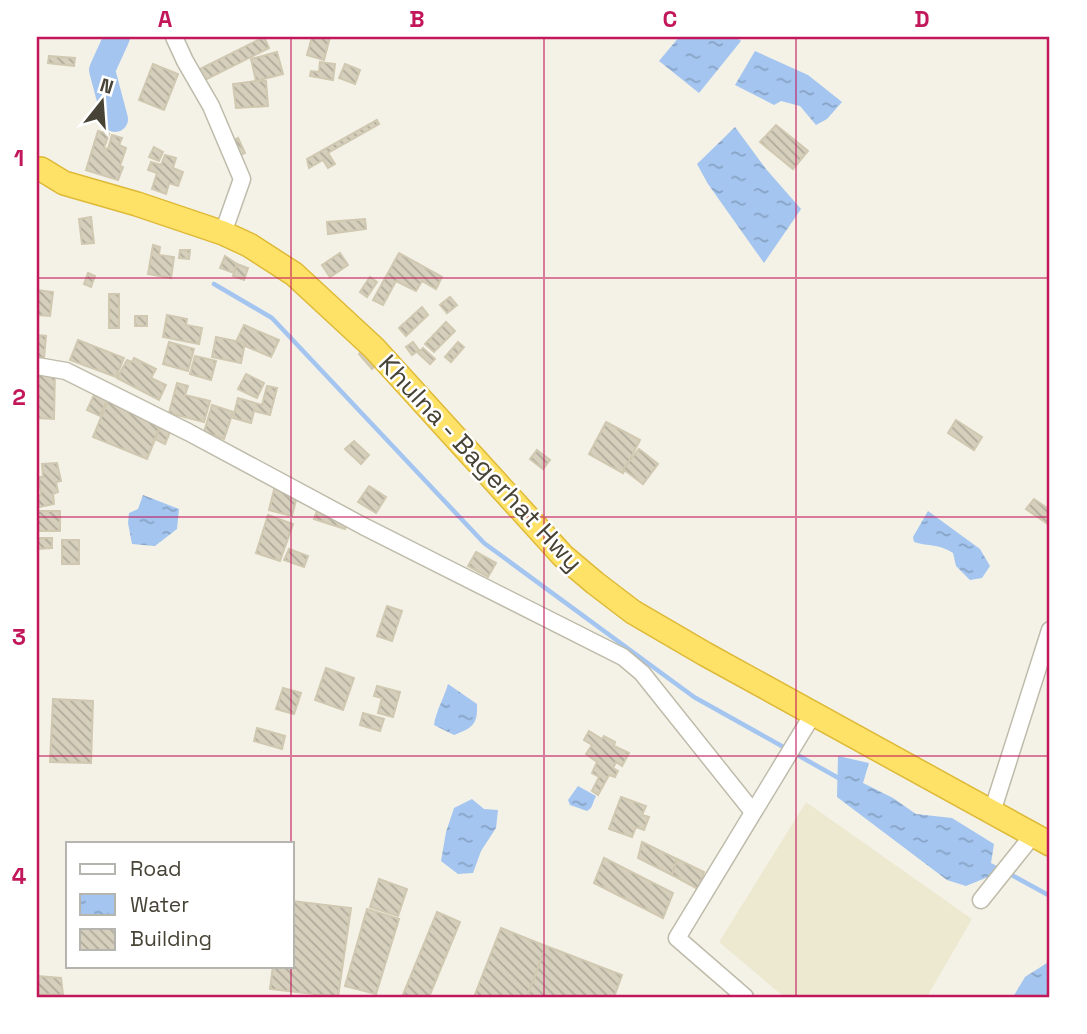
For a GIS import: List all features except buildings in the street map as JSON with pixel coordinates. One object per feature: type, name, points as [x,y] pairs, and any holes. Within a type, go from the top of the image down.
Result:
[{"type":"highway","name":"Khulna - Bagerhat Hwy","points":[[38,174],[223,233],[250,245],[294,274],[374,348],[563,556],[633,612],[1042,839]]},
{"type":"street","points":[[174,37],[211,106],[242,179],[223,233]]},
{"type":"street","points":[[37,366],[66,371],[623,657],[642,673],[753,812]]},
{"type":"street","points":[[992,812],[1050,630]]},
{"type":"street","points":[[745,997],[677,938],[813,714]]},
{"type":"street","points":[[981,901],[1042,839]]},
{"type":"shaded area","points":[[806,802],[972,919],[927,997],[784,997],[719,942]]},
{"type":"water","points":[[679,37],[736,37],[741,41],[699,93],[659,61]]},
{"type":"water","points":[[755,51],[808,75],[842,102],[827,119],[816,125],[800,106],[781,101],[774,105],[735,85]]},
{"type":"water","points":[[735,127],[766,169],[801,209],[764,263],[697,164]]},
{"type":"water","points":[[143,495],[179,509],[177,529],[155,546],[132,544],[129,513],[138,509]]},
{"type":"water","points":[[928,511],[980,549],[990,566],[982,578],[970,580],[956,566],[953,553],[938,546],[914,542],[913,537]]},
{"type":"water","points":[[448,684],[477,704],[473,725],[454,735],[434,725]]},
{"type":"water","points":[[838,756],[869,763],[863,783],[893,798],[916,814],[952,818],[994,844],[991,863],[999,867],[988,877],[966,886],[947,880],[837,797]]},
{"type":"water","points":[[578,786],[596,796],[587,811],[570,805],[568,800]]},
{"type":"water","points":[[472,799],[484,809],[498,810],[496,828],[481,851],[473,873],[458,874],[441,861],[446,832],[454,808]]},
{"type":"water","points":[[1050,961],[1050,997],[1013,997],[1025,977]]},
{"type":"waterway","points":[[115,119],[102,70],[117,37]]},
{"type":"waterway","points":[[214,284],[272,318],[484,543],[694,697],[787,749]]},
{"type":"waterway","points":[[794,753],[842,780]]},
{"type":"waterway","points":[[1008,873],[1050,896]]}]
